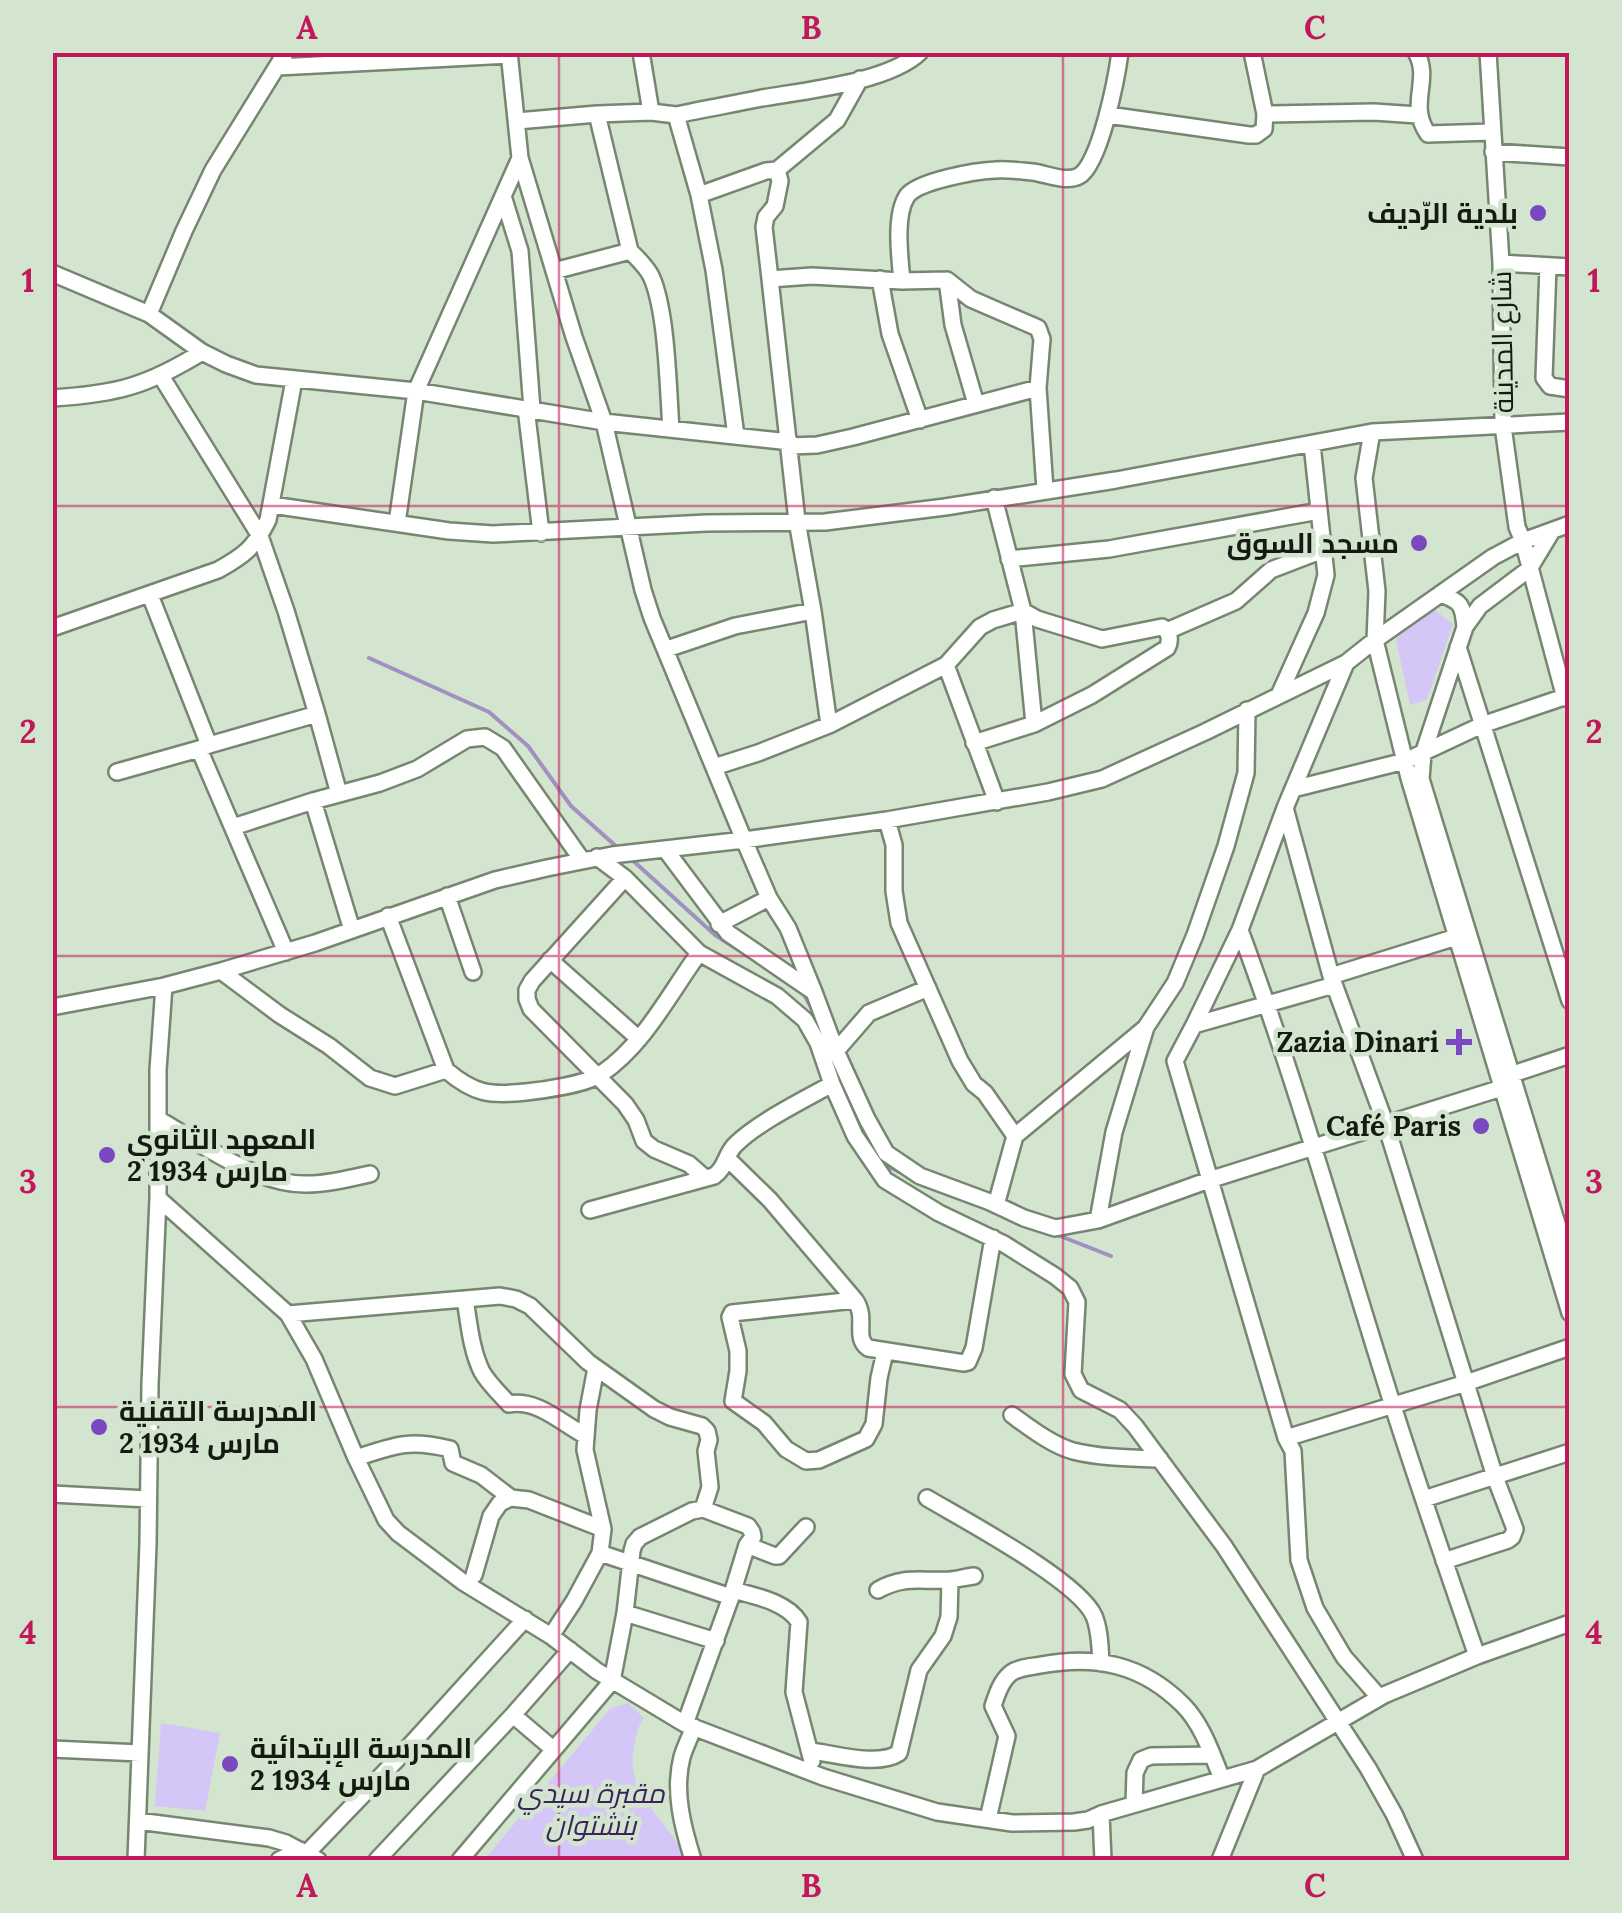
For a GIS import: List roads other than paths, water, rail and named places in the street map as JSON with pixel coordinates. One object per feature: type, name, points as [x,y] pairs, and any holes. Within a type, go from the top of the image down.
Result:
[{"type":"street","points":[[641,52],[650,112]]},
{"type":"street","points":[[517,121],[597,114],[676,114],[860,79],[892,70],[920,52]]},
{"type":"street","points":[[902,280],[902,208],[916,188],[994,170],[1067,178],[1087,169],[1108,115],[1120,52]]},
{"type":"street","points":[[1108,115],[1256,135],[1264,129],[1268,114],[1252,52]]},
{"type":"street","points":[[1416,52],[1422,70],[1418,115],[1428,134],[1492,132]]},
{"type":"street","name":"شارع المدينة","points":[[1488,52],[1501,263],[1502,426],[1517,527],[1524,540],[1567,696]]},
{"type":"street","points":[[149,314],[213,170],[282,60],[510,54],[520,158],[604,422],[652,618],[744,840],[788,928],[867,1119],[886,1154],[920,1176],[1055,1228],[1098,1220],[1209,1180],[1386,1125],[1570,1056]]},
{"type":"street","points":[[699,195],[777,170],[837,120],[860,79]]},
{"type":"street","points":[[597,114],[630,251],[645,265],[653,280],[664,345],[671,429]]},
{"type":"street","points":[[676,114],[699,195],[714,270],[736,436]]},
{"type":"street","points":[[1268,114],[1418,115]]},
{"type":"street","points":[[1493,152],[1570,157]]},
{"type":"street","points":[[397,523],[416,391],[520,158]]},
{"type":"street","points":[[777,170],[780,181],[775,206],[764,227],[797,521],[829,725]]},
{"type":"street","points":[[503,196],[520,251],[541,533]]},
{"type":"street","points":[[554,270],[630,251]]},
{"type":"street","points":[[1501,263],[1570,268]]},
{"type":"street","points":[[1548,266],[1544,378],[1550,386],[1570,389]]},
{"type":"street","points":[[52,273],[149,314],[202,352],[256,375],[416,391],[604,422],[790,444],[817,445],[1038,388]]},
{"type":"street","points":[[770,279],[812,276],[947,280],[971,299],[1038,328],[1042,340],[1038,388],[1046,490]]},
{"type":"street","points":[[880,279],[890,334],[920,420]]},
{"type":"street","points":[[947,280],[953,325],[976,404]]},
{"type":"street","points":[[52,398],[137,386],[202,352]]},
{"type":"street","points":[[161,376],[260,536],[286,611],[338,794]]},
{"type":"street","points":[[52,628],[150,595],[243,556],[260,536],[272,505],[294,380]]},
{"type":"street","points":[[272,505],[493,534],[852,520],[1116,480],[1369,432],[1570,422]]},
{"type":"street","points":[[1369,432],[1364,478],[1377,591],[1375,640],[1405,762],[1570,1266]]},
{"type":"street","points":[[1284,693],[1326,575],[1317,443]]},
{"type":"street","points":[[994,498],[1023,611],[1034,724]]},
{"type":"street","points":[[1010,560],[1109,548],[1319,511]]},
{"type":"street","points":[[52,1007],[221,971],[496,880],[597,857],[887,820],[997,802],[1102,778],[1346,663],[1493,557],[1524,540],[1570,524]]},
{"type":"street","points":[[1463,935],[1422,780],[1422,754],[1466,627],[1480,606],[1530,568],[1552,532]]},
{"type":"street","points":[[1166,631],[1236,602],[1270,570],[1323,550]]},
{"type":"street","points":[[1440,594],[1464,608],[1466,627]]},
{"type":"street","points":[[150,595],[233,826],[286,952]]},
{"type":"street","points":[[714,766],[829,725],[946,665],[980,627],[992,620],[1023,611],[1037,619],[1102,638],[1162,627],[1166,631],[1170,644],[1167,648],[1092,694],[1034,724],[974,743]]},
{"type":"street","points":[[667,648],[736,626],[814,612]]},
{"type":"street","points":[[1458,647],[1570,1001]]},
{"type":"street","points":[[1346,663],[1285,808],[1240,930],[1174,1061],[1286,1438],[1294,1451],[1300,1560],[1315,1608],[1344,1658],[1376,1699]]},
{"type":"street","points":[[946,665],[997,802]]},
{"type":"street","points":[[1294,789],[1405,762],[1482,725],[1567,696]]},
{"type":"street","points":[[996,1205],[1014,1136],[1146,1027],[1175,984],[1226,846],[1246,773],[1247,710]]},
{"type":"street","points":[[116,772],[316,714]]},
{"type":"street","points":[[233,826],[418,769],[467,739],[486,737],[503,748],[597,857],[624,878],[699,952],[767,990],[805,1020],[855,1136],[884,1180],[993,1238],[1070,1288],[1076,1302],[1072,1374],[1081,1390],[1120,1410],[1224,1546],[1368,1768],[1415,1860]]},
{"type":"street","points":[[314,801],[352,930]]},
{"type":"street","points":[[1285,808],[1333,980],[1386,1125],[1515,1529],[1512,1537],[1444,1562]]},
{"type":"street","points":[[887,820],[896,860],[894,891],[899,922],[960,1061],[1014,1136]]},
{"type":"street","points":[[661,849],[719,924],[814,992]]},
{"type":"street","points":[[624,878],[532,980],[527,999],[539,1018],[626,1104],[644,1141],[689,1164],[705,1178]]},
{"type":"street","points":[[447,896],[472,972]]},
{"type":"street","points":[[719,924],[770,898]]},
{"type":"street","points":[[388,916],[446,1070],[464,1085],[482,1092],[546,1090],[599,1076],[639,1040],[699,952]]},
{"type":"street","points":[[1240,930],[1268,1005],[1393,1405],[1478,1656]]},
{"type":"street","points":[[1194,1025],[1268,1005],[1463,935]]},
{"type":"street","points":[[550,960],[639,1040]]},
{"type":"street","points":[[221,971],[370,1078],[395,1086],[446,1070]]},
{"type":"street","points":[[136,1860],[158,1198],[158,1070],[164,986]]},
{"type":"street","points":[[836,1051],[869,1013],[928,988]]},
{"type":"street","points":[[1098,1220],[1114,1132],[1146,1027]]},
{"type":"street","points":[[1508,1081],[1570,1314]]},
{"type":"street","points":[[590,1210],[722,1170],[736,1144],[781,1112],[832,1084]]},
{"type":"street","points":[[158,1118],[246,1169],[287,1183],[307,1184],[370,1174]]},
{"type":"street","points":[[728,1159],[770,1200],[855,1300],[862,1310],[862,1345],[885,1352],[968,1362],[974,1348],[993,1238]]},
{"type":"street","points":[[158,1198],[288,1314],[314,1359],[386,1520],[398,1533],[463,1582],[551,1636],[612,1681],[690,1725],[815,1774],[936,1812],[1012,1823],[1088,1820],[1258,1769],[1376,1699],[1570,1623]]},
{"type":"street","points":[[288,1314],[465,1298],[516,1298],[530,1306],[596,1368],[654,1409],[707,1431],[710,1487],[703,1509]]},
{"type":"street","points":[[465,1298],[472,1343],[482,1372],[495,1389],[509,1404],[538,1406],[586,1436]]},
{"type":"street","points":[[855,1300],[732,1312],[738,1361],[733,1400],[764,1423],[786,1449],[806,1461],[819,1460],[866,1439],[874,1424],[885,1352]]},
{"type":"street","points":[[1286,1438],[1570,1347]]},
{"type":"street","points":[[551,1636],[600,1554],[604,1529],[585,1450],[596,1368]]},
{"type":"street","points":[[1012,1415],[1070,1450],[1160,1460]]},
{"type":"street","points":[[356,1458],[400,1444],[422,1442],[450,1449],[453,1463],[481,1474],[510,1498]]},
{"type":"street","points":[[1424,1499],[1570,1452]]},
{"type":"street","points":[[52,1494],[148,1499]]},
{"type":"street","points":[[474,1575],[492,1516],[500,1502],[510,1498],[529,1500],[604,1529]]},
{"type":"street","points":[[927,1498],[1084,1598],[1095,1617],[1101,1662]]},
{"type":"street","points":[[460,1860],[612,1681],[634,1544],[686,1513],[703,1509],[748,1526],[753,1538],[747,1545],[682,1757],[678,1783],[682,1824],[694,1860]]},
{"type":"street","points":[[747,1545],[779,1556],[806,1527]]},
{"type":"street","points":[[600,1554],[774,1603],[796,1617],[799,1622],[794,1692],[815,1774]]},
{"type":"street","points":[[878,1590],[892,1582],[974,1576]]},
{"type":"street","points":[[811,1751],[874,1760],[900,1753],[919,1670],[943,1636],[950,1580]]},
{"type":"street","points":[[625,1613],[716,1641]]},
{"type":"street","points":[[279,1860],[308,1855],[525,1619]]},
{"type":"street","points":[[377,1860],[570,1650]]},
{"type":"street","points":[[988,1819],[1008,1736],[992,1706],[999,1687],[1017,1670],[1068,1660],[1129,1667],[1156,1682],[1186,1708],[1222,1779]]},
{"type":"street","points":[[513,1715],[553,1749]]},
{"type":"street","points":[[52,1748],[140,1753]]},
{"type":"street","points":[[1134,1804],[1135,1772],[1142,1760],[1151,1756],[1212,1755]]},
{"type":"street","points":[[1220,1860],[1258,1769]]},
{"type":"street","points":[[1102,1814],[1103,1860]]},
{"type":"street","points":[[138,1821],[268,1838],[308,1855]]},
{"type":"waterway","points":[[369,658],[489,712],[528,746],[571,806],[618,848]]},
{"type":"waterway","points":[[629,857],[715,935],[748,956]]},
{"type":"waterway","points":[[802,991],[812,1009]]},
{"type":"waterway","points":[[882,1158],[889,1167],[906,1175]]},
{"type":"waterway","points":[[1055,1234],[1111,1256]]},
{"type":"place","name":"بلدية الرّديف","points":[[1538,213]]},
{"type":"place","name":"مسجد السوق","points":[[1419,543]]},
{"type":"place","name":"Zazia Dinari","points":[[1459,1042]]},
{"type":"place","name":"Café Paris","points":[[1481,1126]]},
{"type":"place","name":"المعهد الثانوي 2 مارس 1934","points":[[107,1155]]},
{"type":"place","name":"المدرسة التقنية 2 مارس 1934","points":[[99,1427]]},
{"type":"place","name":"المدرسة الإبتدائية 2 مارس 1934","points":[[230,1764]]},
{"type":"park label","name":"مقبرة سيدي بنشتوان","points":[[591,1809]]}]
